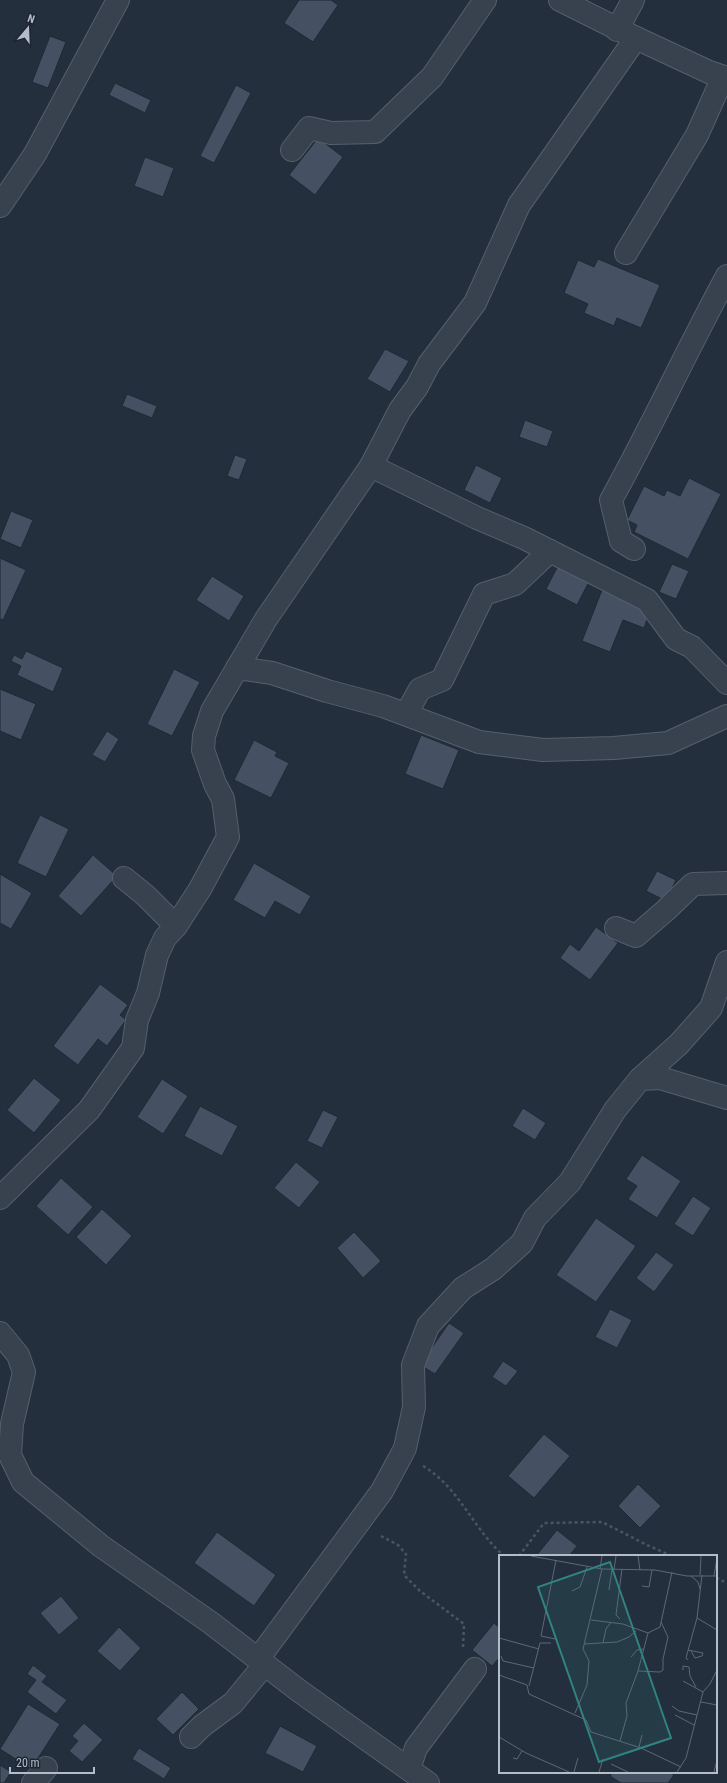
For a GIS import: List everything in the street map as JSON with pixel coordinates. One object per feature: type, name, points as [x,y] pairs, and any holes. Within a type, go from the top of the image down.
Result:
[{"type":"street","points":[[0,206],[35,154],[118,0]]},
{"type":"street","points":[[292,150],[309,128],[331,133],[375,132],[432,77],[485,0]]},
{"type":"street","points":[[560,0],[627,34],[709,72],[725,77],[697,135],[626,253]]},
{"type":"street","points":[[0,1198],[89,1110],[133,1048],[137,1020],[148,993],[157,955],[165,938],[176,926],[200,889],[228,837],[223,799],[215,784],[203,750],[204,736],[212,711],[266,619],[371,466],[400,410],[417,387],[429,364],[475,302],[519,205],[627,34],[633,0]]},
{"type":"street","points":[[634,549],[621,541],[611,500],[640,448],[699,327],[727,276]]},
{"type":"street","points":[[371,466],[477,518],[550,551],[647,600],[676,639],[692,647],[727,683]]},
{"type":"street","points":[[406,714],[420,689],[442,680],[484,594],[515,584],[550,551]]},
{"type":"street","points":[[237,668],[272,674],[383,706],[479,742],[543,750],[614,748],[668,743],[727,716]]},
{"type":"street","points":[[124,878],[145,895],[176,926]]},
{"type":"street","points":[[616,928],[636,936],[693,884],[727,883]]},
{"type":"street","points":[[191,1737],[202,1726],[233,1703],[382,1491],[405,1448],[414,1407],[413,1365],[428,1326],[462,1288],[493,1269],[522,1243],[535,1218],[570,1182],[615,1110],[640,1079],[679,1044],[711,1008],[727,962]]},
{"type":"street","points":[[640,1079],[660,1078],[727,1098]]},
{"type":"street","points":[[0,1333],[18,1355],[24,1372],[12,1424],[10,1455],[23,1482],[101,1546],[211,1623],[428,1783]]},
{"type":"street","points":[[409,1770],[416,1748],[475,1669]]},
{"type":"path","points":[[402,1454],[428,1469],[451,1491],[492,1546],[503,1555]]},
{"type":"path","points":[[359,1522],[372,1532],[398,1544],[406,1554],[404,1575],[420,1591],[464,1624],[462,1653],[475,1669]]},
{"type":"path","points":[[520,1555],[544,1523],[602,1522],[647,1546],[670,1555]]},
{"type":"path","points":[[717,1578],[727,1583]]},
{"type":"building","points":[[299,0],[331,0],[338,5],[313,42],[284,23]]},
{"type":"building","points":[[50,36],[66,42],[48,88],[32,82]]},
{"type":"building","points":[[115,83],[151,100],[145,113],[109,95]]},
{"type":"building","points":[[236,85],[251,93],[214,163],[200,156]]},
{"type":"building","points":[[318,138],[343,157],[315,195],[289,175]]},
{"type":"building","points":[[145,157],[174,168],[163,197],[134,186]]},
{"type":"building","points":[[598,259],[660,285],[641,328],[617,318],[614,326],[584,313],[588,304],[564,293],[578,260],[594,267]]},
{"type":"building","points":[[385,349],[409,361],[390,392],[367,379]]},
{"type":"building","points":[[127,394],[157,406],[152,418],[122,406]]},
{"type":"building","points":[[525,420],[553,431],[547,447],[519,437]]},
{"type":"building","points":[[235,455],[247,459],[239,480],[227,476]]},
{"type":"building","points":[[476,465],[502,478],[490,503],[464,490]]},
{"type":"building","points":[[689,478],[721,494],[688,559],[634,532],[637,525],[627,520],[644,486],[664,496],[667,490],[680,496]]},
{"type":"building","points":[[11,511],[33,520],[21,548],[0,539]]},
{"type":"building","points":[[0,558],[26,570],[3,620],[0,619]]},
{"type":"building","points":[[561,560],[592,576],[577,605],[546,589]]},
{"type":"building","points":[[672,564],[689,571],[676,599],[659,592]]},
{"type":"building","points":[[212,576],[244,596],[229,621],[196,600]]},
{"type":"building","points":[[602,590],[651,609],[644,628],[623,620],[610,652],[582,641]]},
{"type":"building","points":[[26,651],[63,668],[53,692],[17,675],[21,666],[11,661],[14,655],[22,659]]},
{"type":"building","points":[[174,669],[200,682],[172,736],[147,724]]},
{"type":"building","points":[[0,689],[36,704],[21,740],[0,731]]},
{"type":"building","points":[[107,731],[119,739],[105,762],[92,755]]},
{"type":"building","points":[[421,735],[459,750],[443,789],[405,774]]},
{"type":"building","points":[[254,740],[277,752],[275,756],[289,763],[271,798],[234,780]]},
{"type":"building","points":[[40,815],[69,829],[46,877],[17,863]]},
{"type":"building","points":[[93,855],[117,876],[81,916],[58,896]]},
{"type":"building","points":[[254,863],[311,896],[300,915],[275,901],[265,918],[233,900]]},
{"type":"building","points":[[657,871],[676,880],[666,901],[646,891]]},
{"type":"building","points":[[0,874],[32,893],[11,929],[0,923]]},
{"type":"building","points":[[596,927],[618,943],[590,980],[560,958],[570,944],[579,951]]},
{"type":"building","points":[[100,984],[128,1005],[120,1015],[126,1020],[107,1046],[98,1039],[78,1065],[53,1046]]},
{"type":"building","points":[[34,1078],[61,1100],[34,1133],[7,1110]]},
{"type":"building","points":[[162,1079],[188,1096],[163,1134],[137,1117]]},
{"type":"building","points":[[200,1106],[238,1126],[222,1156],[184,1136]]},
{"type":"building","points":[[523,1108],[546,1123],[535,1140],[512,1126]]},
{"type":"building","points":[[323,1110],[338,1117],[322,1148],[307,1141]]},
{"type":"building","points":[[642,1155],[681,1181],[657,1218],[628,1199],[637,1186],[626,1179]]},
{"type":"building","points":[[296,1162],[320,1182],[299,1208],[274,1188]]},
{"type":"building","points":[[61,1178],[93,1207],[68,1235],[36,1206]]},
{"type":"building","points":[[693,1196],[711,1208],[693,1236],[674,1224]]},
{"type":"building","points":[[102,1209],[132,1236],[106,1265],[76,1237]]},
{"type":"building","points":[[596,1218],[636,1246],[596,1302],[556,1275]]},
{"type":"building","points":[[354,1232],[381,1261],[363,1278],[337,1248]]},
{"type":"building","points":[[656,1252],[674,1265],[654,1292],[636,1278]]},
{"type":"building","points":[[610,1309],[632,1320],[617,1348],[595,1337]]},
{"type":"building","points":[[449,1323],[464,1333],[435,1374],[420,1365]]},
{"type":"building","points":[[503,1361],[518,1371],[506,1386],[492,1377]]},
{"type":"building","points":[[544,1434],[570,1456],[534,1498],[508,1476]]},
{"type":"building","points":[[638,1484],[661,1506],[640,1528],[618,1506]]},
{"type":"building","points":[[557,1530],[577,1546],[570,1555],[537,1555]]},
{"type":"building","points":[[217,1532],[276,1575],[254,1606],[194,1563]]},
{"type":"building","points":[[61,1596],[79,1618],[59,1635],[40,1613]]},
{"type":"building","points":[[494,1623],[499,1627],[499,1658],[492,1666],[472,1650]]},
{"type":"building","points":[[119,1627],[141,1648],[120,1671],[97,1651]]},
{"type":"building","points":[[33,1665],[47,1676],[42,1682],[67,1700],[56,1714],[27,1692],[36,1680],[27,1674]]},
{"type":"building","points":[[182,1692],[199,1709],[173,1735],[156,1719]]},
{"type":"building","points":[[28,1704],[60,1724],[31,1769],[0,1749]]},
{"type":"building","points":[[84,1723],[103,1740],[82,1762],[69,1751],[78,1741],[72,1736]]},
{"type":"building","points":[[280,1726],[317,1746],[303,1772],[265,1753]]},
{"type":"building","points":[[139,1748],[171,1768],[164,1779],[132,1759]]},
{"type":"building","points":[[0,1765],[11,1772],[4,1783],[0,1783]]},
{"type":"building","points":[[612,1773],[671,1773],[674,1775],[668,1783],[621,1783],[610,1776]]}]
